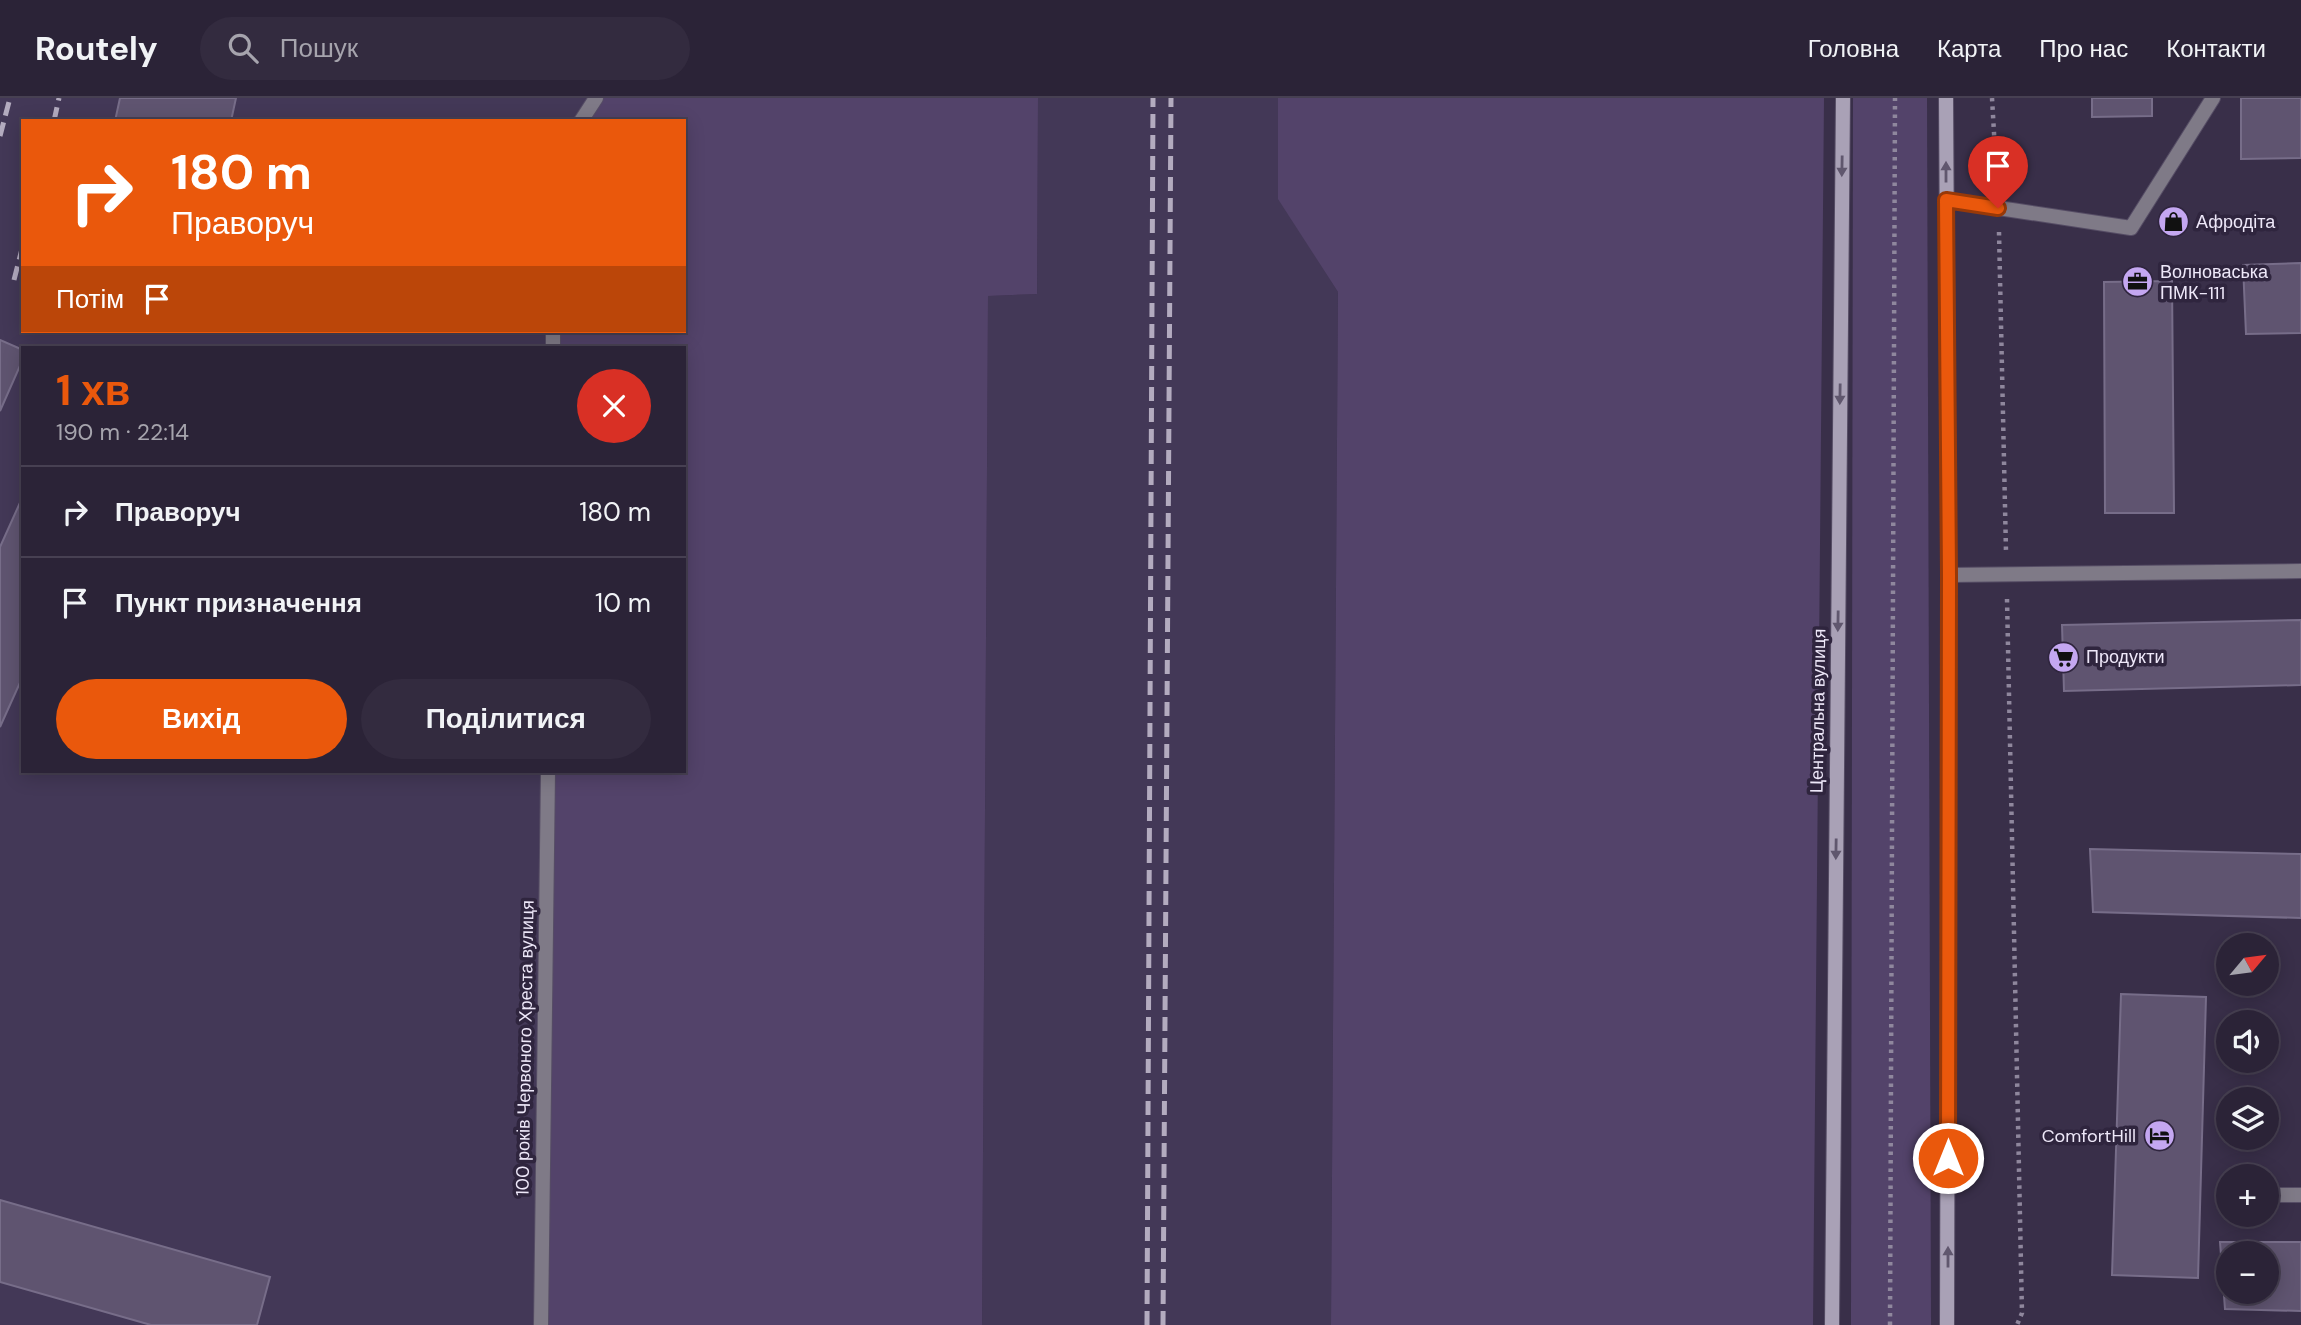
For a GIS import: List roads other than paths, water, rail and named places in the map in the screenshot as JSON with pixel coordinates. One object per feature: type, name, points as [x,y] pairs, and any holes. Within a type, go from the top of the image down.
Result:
[{"type":"main road","name":"Центральна вулиця","points":[[1832,1325],[1843,98]]},
{"type":"main road","points":[[1945,98],[1949,575],[1947,1325]]},
{"type":"street","points":[[582,119],[596,98]]},
{"type":"street","points":[[1946,200],[2131,228],[2213,98]]},
{"type":"street","points":[[1949,575],[2301,571]]},
{"type":"street","name":"100 років Червоного Хреста вулиця","points":[[541,1325],[548,773]]},
{"type":"street","points":[[2279,1195],[2301,1195]]},
{"type":"railway","points":[[0,136],[10,98]]},
{"type":"railway","points":[[54,119],[59,98]]},
{"type":"railway","points":[[1147,1325],[1153,98]]},
{"type":"railway","points":[[1163,1325],[1171,98]]},
{"type":"railway","points":[[14,280],[21,253]]},
{"type":"place","name":"Афродіта","points":[[2173,222]]},
{"type":"place","name":"Волноваська ПМК-111","points":[[2137,282]]},
{"type":"place","name":"Продукти","points":[[2063,657]]},
{"type":"place","name":"ComfortHill","points":[[2159,1136]]}]
